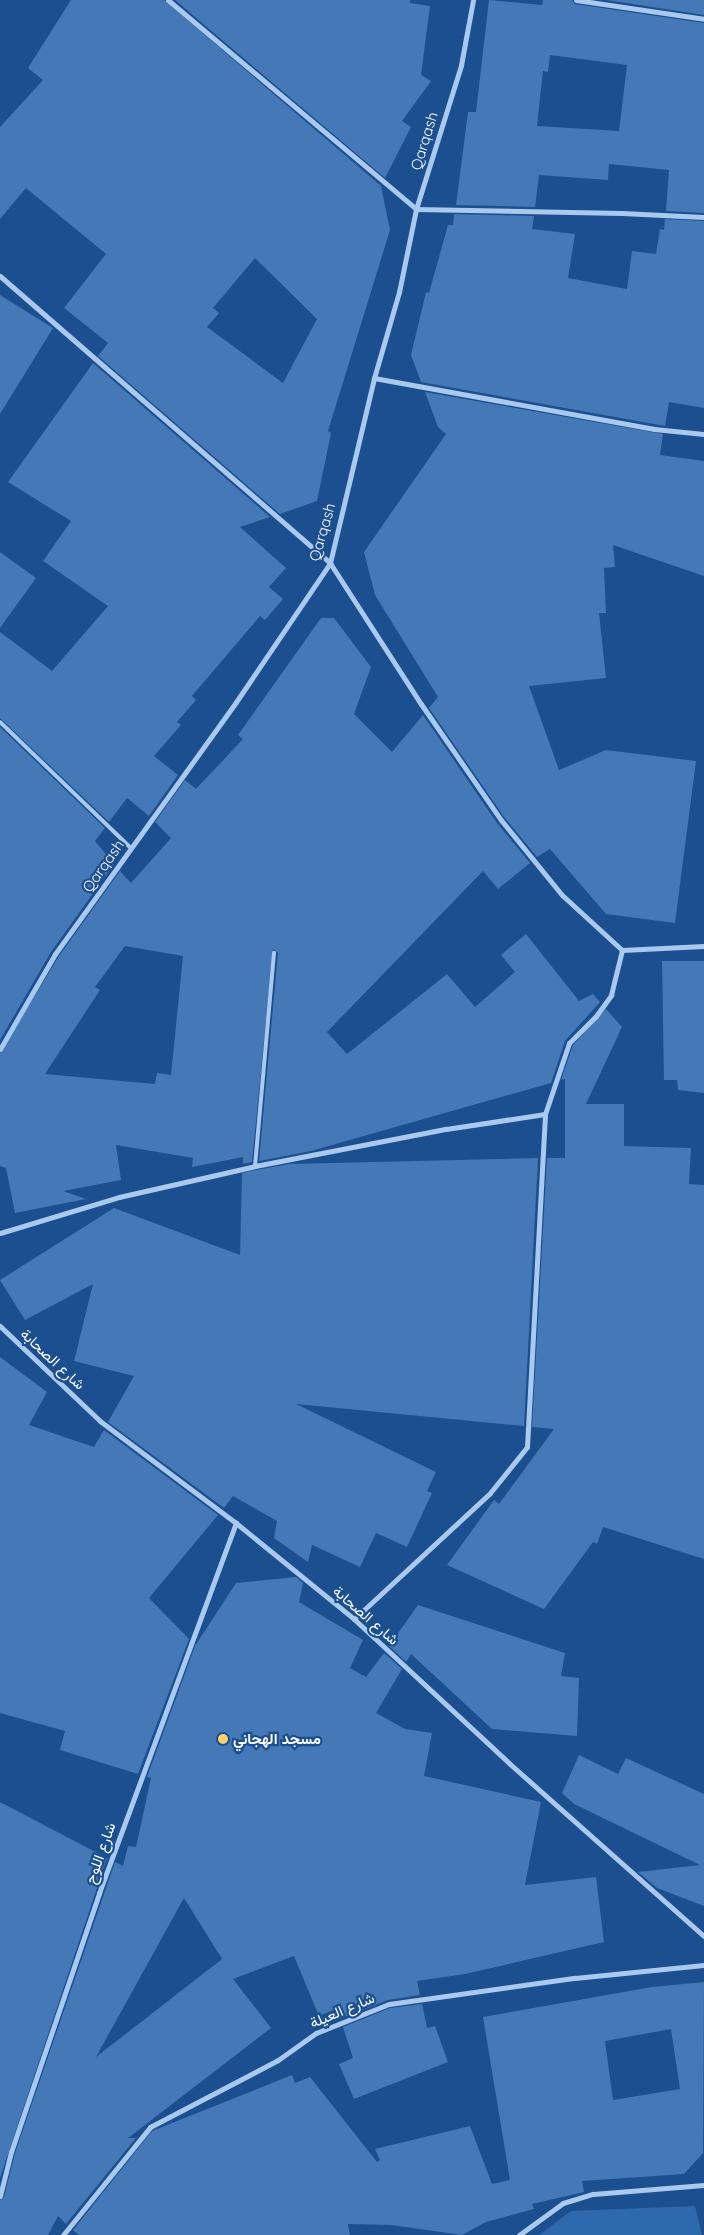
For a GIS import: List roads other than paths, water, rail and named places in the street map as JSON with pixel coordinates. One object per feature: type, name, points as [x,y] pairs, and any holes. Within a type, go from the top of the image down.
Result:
[{"type":"street","points":[[168,0],[416,209],[622,212],[704,218]]},
{"type":"street","name":"Qarqash","points":[[0,1049],[55,954],[236,702],[330,563],[374,378],[399,292],[416,209],[460,65],[473,0]]},
{"type":"street","points":[[576,0],[704,20]]},
{"type":"street","points":[[0,276],[330,563],[421,704],[501,820],[562,895],[622,950],[704,946]]},
{"type":"street","points":[[374,378],[654,429],[704,434]]},
{"type":"street","points":[[354,1619],[490,1493],[528,1447],[546,1114],[569,1044],[596,1016],[610,995],[622,950]]},
{"type":"street","points":[[0,1233],[119,1197],[255,1166],[446,1129],[546,1114]]},
{"type":"street","name":"شارع الصحابة","points":[[0,1326],[100,1421],[236,1523],[354,1619],[510,1764],[704,1936]]},
{"type":"street","name":"شارع اللوح","points":[[0,2196],[11,2152],[99,1893],[236,1523]]},
{"type":"street","name":"شارع العيلة","points":[[63,2235],[150,2127],[278,2060],[316,2033],[389,2004],[576,1978],[704,1965]]},
{"type":"street","points":[[519,2235],[563,2203],[593,2194],[704,2185]]},
{"type":"lane","points":[[0,722],[131,848]]},
{"type":"lane","points":[[255,1166],[274,953]]},
{"type":"place","name":"مسجد الهجاني","points":[[223,1739]]}]
